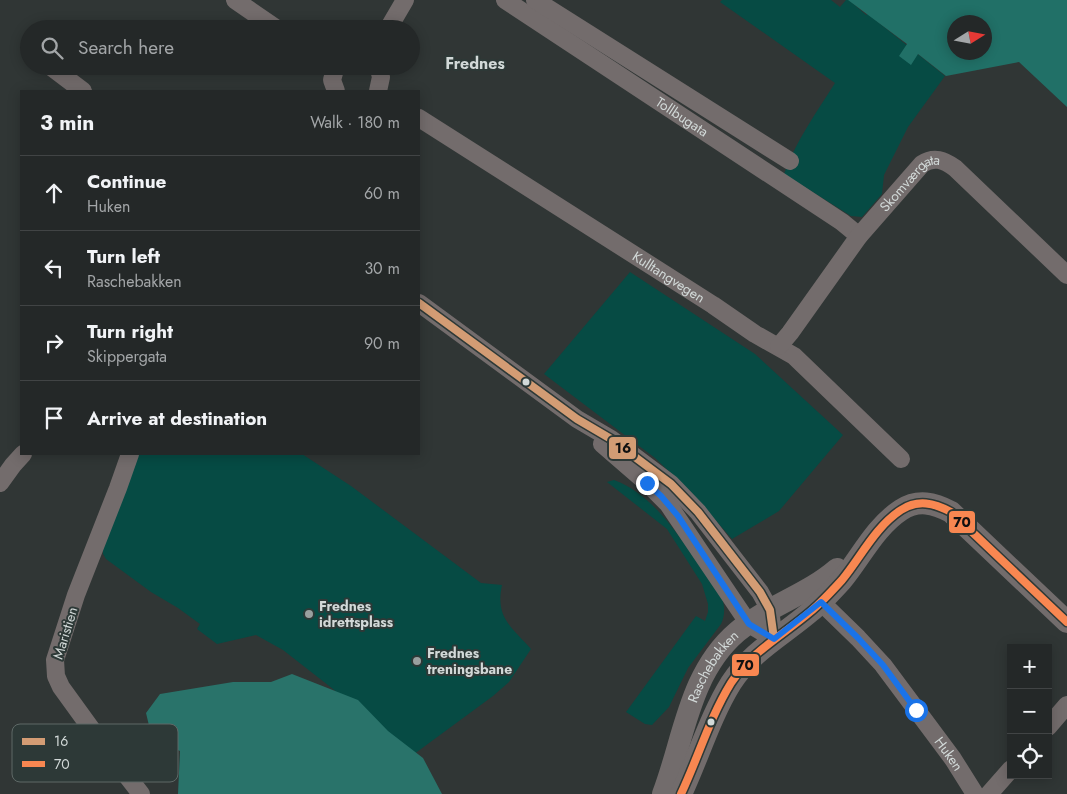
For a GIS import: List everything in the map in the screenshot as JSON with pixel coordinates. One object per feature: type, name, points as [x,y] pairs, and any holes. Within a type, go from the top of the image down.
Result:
[{"type":"main road","name":"Raschebakken","points":[[681,794],[731,684],[745,665],[774,639],[821,602],[843,579],[866,547],[886,524],[901,510],[922,503],[941,506],[951,512],[1067,622]]},
{"type":"main road","name":"Raschebakken","points":[[663,794],[690,706],[704,676],[724,646],[736,633],[770,610],[812,589],[866,547]]},
{"type":"main road","points":[[651,794],[673,761]]},
{"type":"street","points":[[235,0],[264,20]]},
{"type":"street","points":[[393,20],[405,0]]},
{"type":"street","name":"Tollbugata","points":[[505,0],[842,222],[859,236]]},
{"type":"street","points":[[535,0],[790,161]]},
{"type":"street","points":[[62,75],[82,90]]},
{"type":"street","points":[[333,75],[332,80],[336,90]]},
{"type":"street","points":[[378,90],[381,75]]},
{"type":"street","name":"Kulltangvegen","points":[[420,119],[713,305],[755,334],[794,356],[902,459]]},
{"type":"street","name":"Skomværgata","points":[[779,346],[859,236],[922,164],[928,160],[941,160],[954,168],[1067,275]]},
{"type":"street","points":[[420,304],[577,419],[611,439],[671,484],[713,531],[760,592],[770,610],[774,639]]},
{"type":"street","points":[[577,419],[605,448],[647,483],[668,504],[749,624],[774,639]]},
{"type":"street","points":[[0,483],[23,455]]},
{"type":"street","name":"Maristien","points":[[88,724],[61,687],[55,668],[55,660],[76,595],[130,455]]},
{"type":"street","name":"Huken","points":[[821,602],[883,665],[953,759],[975,794]]},
{"type":"street","points":[[1052,722],[1067,705]]},
{"type":"street","points":[[989,794],[1007,774]]},
{"type":"street","name":"Maristien","points":[[132,782],[141,794]]},
{"type":"shaded area","points":[[722,0],[831,0],[840,7],[846,0],[849,0],[945,76],[908,127],[884,175],[882,194],[862,217],[851,216],[784,174],[800,139],[835,83],[720,2]]},
{"type":"shaded area","points":[[848,0],[1067,0],[1067,107],[1019,62],[946,76],[918,54],[911,65],[899,56],[907,44]]},
{"type":"shaded area","points":[[630,272],[755,354],[843,435],[779,511],[732,539],[691,492],[655,458],[544,374]]},
{"type":"shaded area","points":[[138,455],[304,455],[351,486],[481,583],[502,585],[501,606],[506,621],[531,649],[509,682],[493,696],[406,760],[333,689],[283,650],[256,635],[217,644],[197,629],[200,624],[151,592],[106,559],[103,554],[103,548]]},
{"type":"shaded area","points":[[614,480],[628,486],[662,515],[714,584],[720,593],[724,605],[724,615],[721,624],[688,668],[669,707],[652,725],[645,724],[626,712],[696,616],[705,621],[708,604],[702,584],[667,529],[607,482]]},
{"type":"shaded area","points":[[292,674],[358,700],[388,731],[423,758],[442,794],[178,794],[180,751],[178,750],[178,724],[149,724],[146,713],[160,694],[233,682],[271,682]]},
{"type":"transit line","name":"16","points":[[420,304],[577,419],[611,439],[671,484],[698,512],[760,592],[770,610],[774,639]]},
{"type":"transit line","name":"70","points":[[681,794],[717,710],[739,672],[768,644],[822,601],[842,580],[883,525],[907,507],[926,503],[951,512],[1067,622]]},
{"type":"place","name":"Frednes idrettsplass","points":[[309,614]]},
{"type":"place","name":"Frednes treningsbane","points":[[417,661]]},
{"type":"district","name":"Frednes","points":[[475,63]]},
{"type":"route","points":[[647,483],[678,516],[749,624],[774,639],[821,602],[883,665],[916,710]]}]
